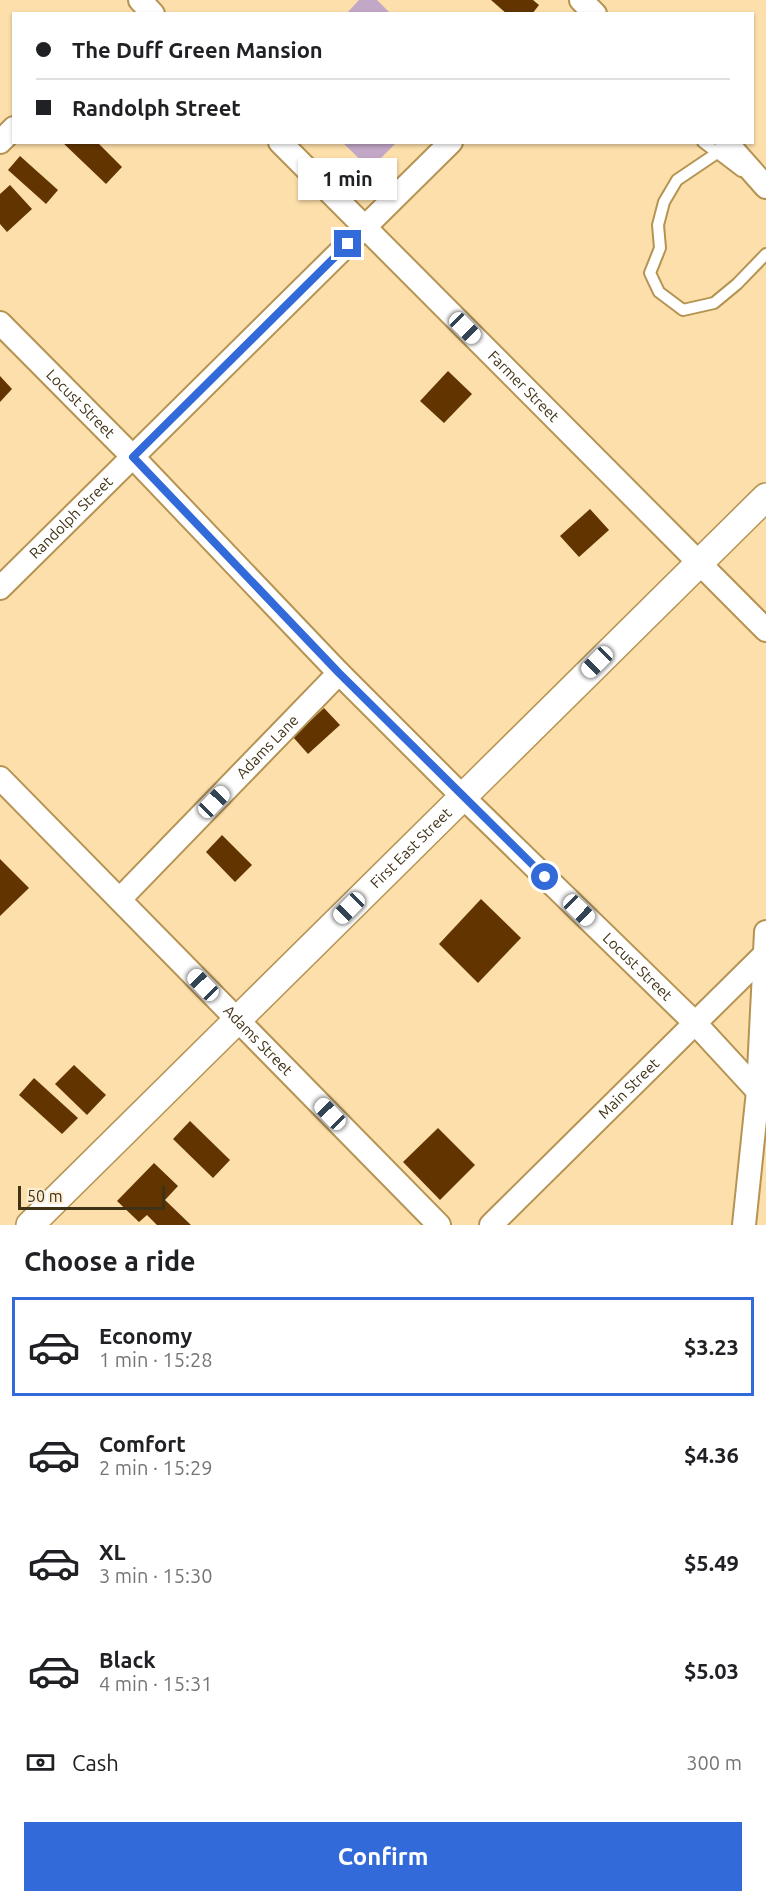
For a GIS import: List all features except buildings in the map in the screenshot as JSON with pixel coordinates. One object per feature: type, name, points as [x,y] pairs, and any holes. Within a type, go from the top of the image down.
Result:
[{"type":"street","points":[[130,12],[140,0],[151,12]]},
{"type":"street","points":[[0,142],[12,130]]},
{"type":"street","name":"Farmer Street","points":[[282,144],[766,630]]},
{"type":"street","name":"Randolph Street","points":[[0,588],[449,144]]},
{"type":"street","points":[[721,148],[766,188]]},
{"type":"street","name":"Locust Street","points":[[0,323],[133,457],[339,673],[695,1023],[762,1096]]},
{"type":"street","name":"First East Street","points":[[30,1225],[766,497]]},
{"type":"street","name":"Adams Lane","points":[[120,899],[339,673]]},
{"type":"street","name":"Adams Street","points":[[0,778],[439,1225]]},
{"type":"street","points":[[744,1225],[762,1096],[765,946]]},
{"type":"street","name":"Main Street","points":[[491,1225],[695,1023],[765,946]]},
{"type":"lane","points":[[721,148],[677,180],[664,202],[658,225],[660,248],[650,273],[659,292],[683,310],[714,303],[737,284],[766,254]]},
{"type":"shaded area","points":[[359,0],[377,0],[389,12],[348,12]]},
{"type":"shaded area","points":[[344,144],[395,144],[370,169]]},
{"type":"route","points":[[348,244],[133,457],[339,673],[545,877]]}]
